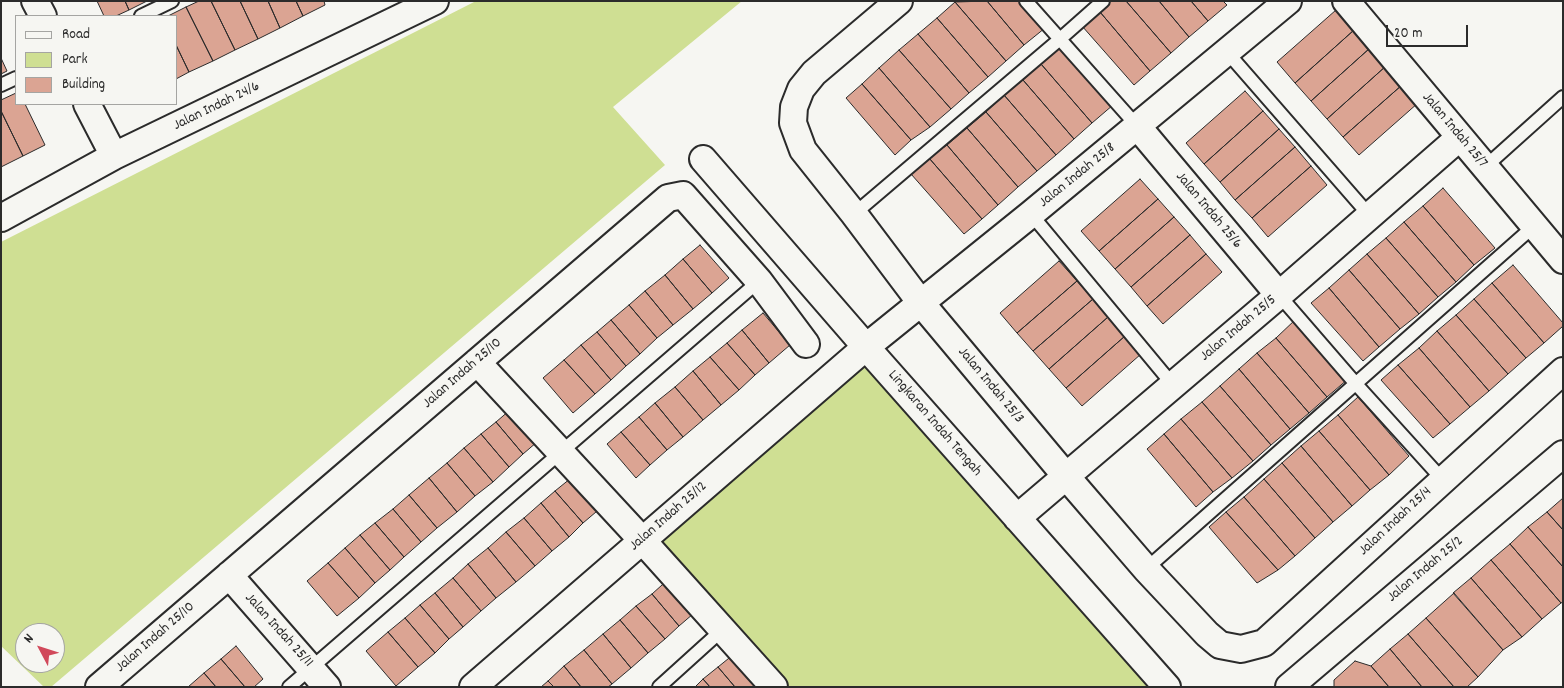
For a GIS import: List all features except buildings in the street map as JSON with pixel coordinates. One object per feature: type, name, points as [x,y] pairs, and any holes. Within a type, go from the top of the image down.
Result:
[{"type":"street","points":[[35,1],[42,15]]},
{"type":"street","name":"Jalan Indah 24/6","points":[[1,218],[114,156],[435,1]]},
{"type":"street","name":"Jalan Indah 25/3","points":[[899,1],[814,73],[801,89],[794,107],[793,123],[803,150],[921,303],[1065,475],[1146,569],[1206,634],[1220,645]]},
{"type":"street","name":"Jalan Indah 25/8","points":[[866,347],[1138,127],[1288,1]]},
{"type":"street","name":"Jalan Indah 25/7","points":[[1346,1],[1563,260]]},
{"type":"street","points":[[88,105],[114,156]]},
{"type":"street","name":"Jalan Indah 25/6","points":[[1138,127],[1279,295]]},
{"type":"street","name":"Jalan Indah 25/5","points":[[1017,518],[1065,475],[1279,295],[1460,137]]},
{"type":"street","name":"Lingkaran Indah Tengah","points":[[702,159],[1167,687]]},
{"type":"street","name":"Jalan Indah 25/10","points":[[99,687],[668,198],[683,195],[759,281],[806,344]]},
{"type":"street","name":"Jalan Indah 25/12","points":[[473,687],[866,347]]},
{"type":"street","points":[[477,362],[642,540],[774,687]]},
{"type":"street","name":"Jalan Indah 25/4","points":[[1220,645],[1241,649],[1264,643],[1563,371]]},
{"type":"street","name":"Jalan Indah 25/2","points":[[1288,687],[1563,454]]},
{"type":"street","name":"Jalan Indah 25/11","points":[[229,575],[319,677]]},
{"type":"lane","points":[[143,15],[172,1]]},
{"type":"lane","points":[[1026,1],[1138,127]]},
{"type":"lane","points":[[854,214],[1060,40],[1103,1]]},
{"type":"lane","points":[[1227,52],[1370,216]]},
{"type":"lane","points":[[1,85],[15,78]]},
{"type":"lane","points":[[1485,167],[1563,97]]},
{"type":"lane","points":[[1031,214],[1173,385]]},
{"type":"lane","points":[[1146,569],[1534,226]]},
{"type":"lane","points":[[289,687],[319,677],[561,452],[759,281]]},
{"type":"lane","points":[[1279,295],[1442,480]]},
{"type":"lane","points":[[659,687],[722,630]]},
{"type":"green space","points":[[476,1],[742,1],[613,107],[665,165],[51,687],[44,687],[29,673],[65,673],[65,623],[15,623],[15,659],[1,646],[1,242]]},
{"type":"green space","points":[[866,347],[1167,687],[772,687],[642,540]]}]
